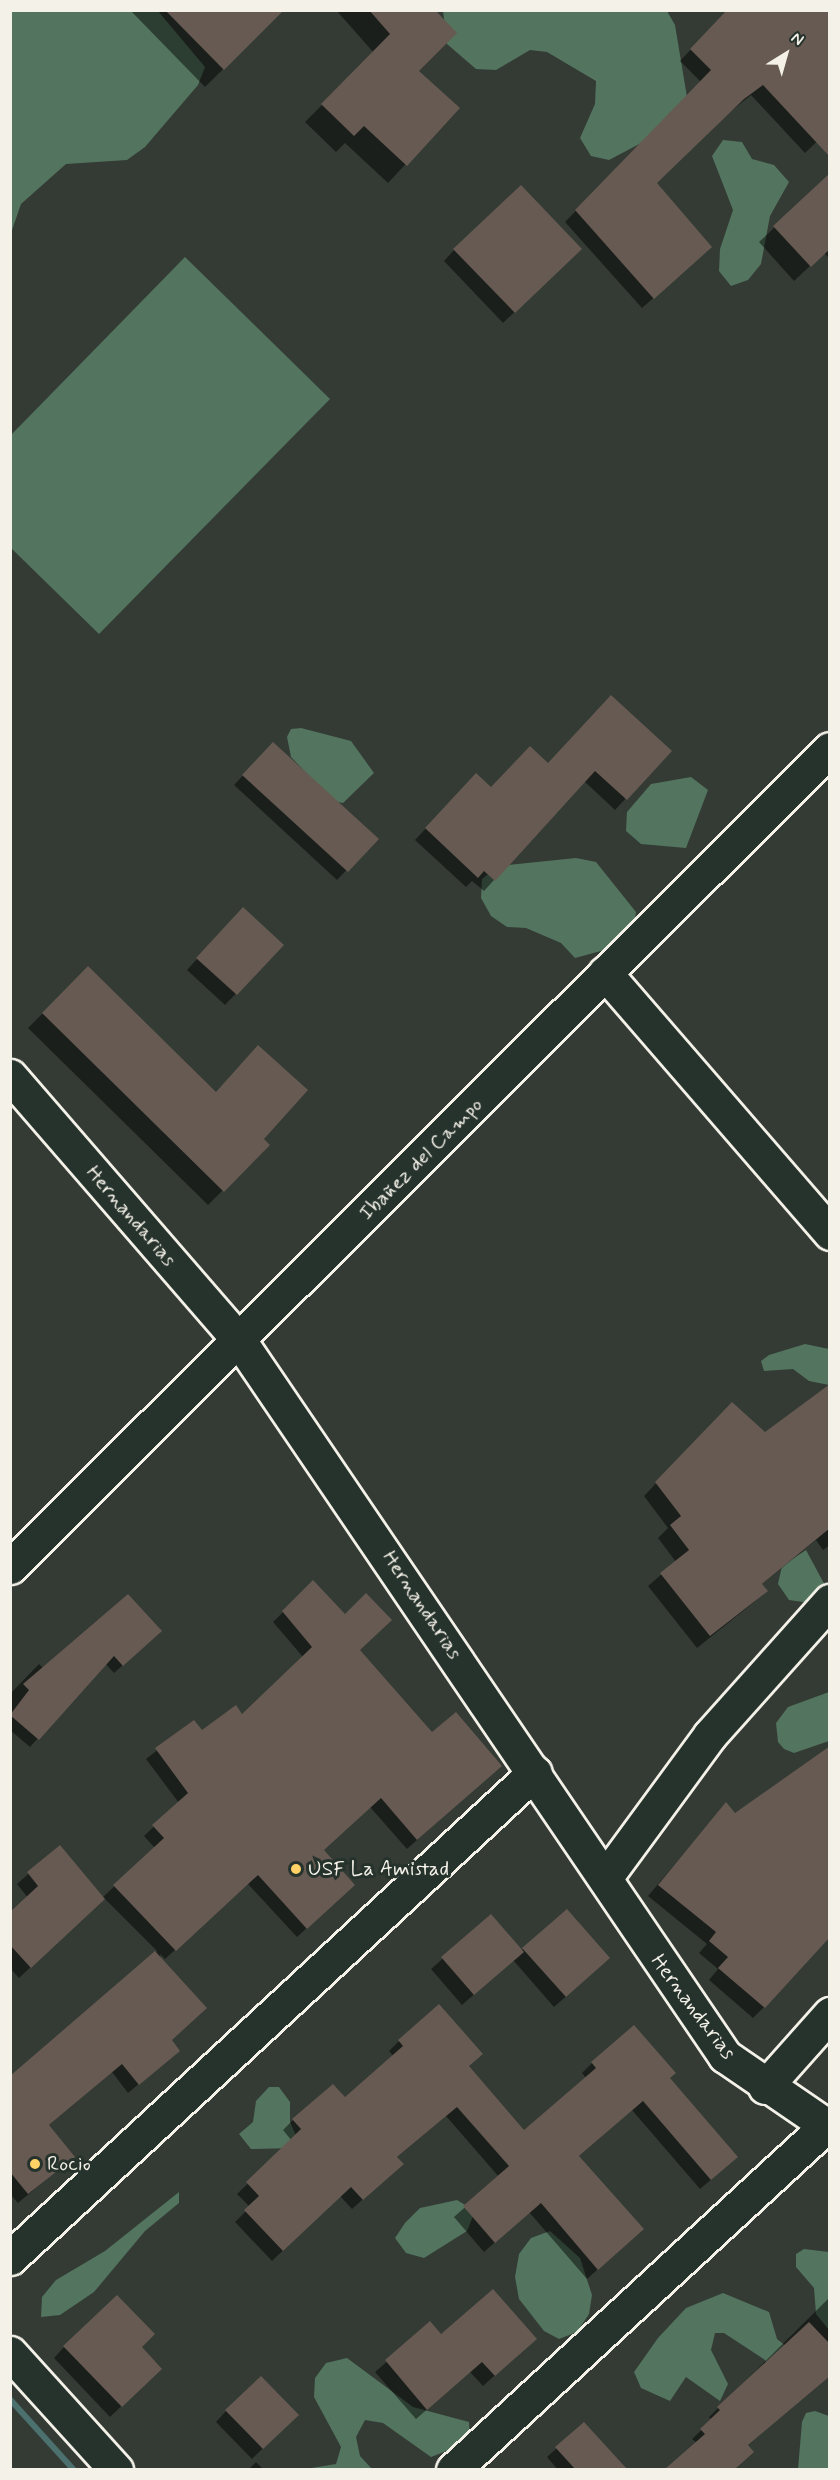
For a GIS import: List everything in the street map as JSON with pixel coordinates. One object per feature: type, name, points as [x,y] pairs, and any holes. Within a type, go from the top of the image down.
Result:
[{"type":"street","name":"Ibañez del Campo","points":[[10,1567],[241,1342],[830,749]]},
{"type":"street","points":[[605,973],[830,1233]]},
{"type":"street","name":"Hernandarias","points":[[10,1076],[241,1342],[535,1772],[725,2056],[765,2087],[828,2127]]},
{"type":"street","points":[[605,1878],[710,1735],[830,1601]]},
{"type":"street","points":[[10,2258],[535,1772]]},
{"type":"street","points":[[765,2087],[830,2014]]},
{"type":"street","points":[[453,2469],[828,2127]]},
{"type":"street","points":[[10,2353],[116,2469]]},
{"type":"green space","points":[[11,10],[158,11],[205,67],[198,85],[145,147],[127,160],[66,164],[21,204],[11,233]]},
{"type":"green space","points":[[443,11],[667,11],[675,25],[688,103],[662,132],[609,160],[591,156],[580,138],[595,104],[596,81],[547,52],[530,50],[496,70],[476,69],[447,44]]},
{"type":"green space","points":[[723,140],[742,142],[752,159],[774,165],[789,182],[770,216],[761,264],[748,280],[731,286],[719,271],[720,249],[733,210],[712,156]]},
{"type":"green space","points":[[185,257],[330,399],[99,634],[11,548],[11,435]]},
{"type":"green space","points":[[301,728],[351,741],[374,773],[343,803],[333,801],[291,757],[287,737],[291,729]]},
{"type":"green space","points":[[691,777],[708,790],[686,848],[641,844],[626,831],[627,812],[651,784]]},
{"type":"green space","points":[[576,858],[596,862],[636,912],[634,930],[612,948],[575,958],[561,943],[526,928],[507,927],[491,916],[481,898],[482,879],[498,866]]},
{"type":"green space","points":[[805,1344],[829,1349],[829,1385],[809,1381],[793,1369],[764,1371],[761,1361],[769,1355]]},
{"type":"green space","points":[[806,1550],[827,1589],[810,1603],[789,1600],[778,1584],[782,1566]]},
{"type":"green space","points":[[829,1692],[829,1741],[794,1753],[784,1749],[778,1742],[776,1723],[788,1707]]},
{"type":"green space","points":[[269,2087],[279,2087],[290,2102],[290,2122],[298,2140],[294,2148],[251,2149],[239,2134],[253,2122],[256,2101]]},
{"type":"green space","points":[[179,2192],[179,2203],[145,2231],[94,2292],[60,2315],[41,2317],[42,2297],[56,2280],[105,2251]]},
{"type":"green space","points":[[457,2200],[475,2211],[467,2231],[424,2258],[406,2253],[395,2238],[405,2223],[420,2208]]},
{"type":"green space","points":[[550,2231],[580,2258],[592,2295],[589,2314],[577,2332],[559,2339],[544,2331],[519,2299],[515,2277],[519,2254],[531,2238]]},
{"type":"green space","points":[[804,2249],[829,2252],[829,2330],[816,2314],[814,2288],[796,2267],[796,2254]]},
{"type":"green space","points":[[723,2293],[769,2312],[777,2339],[792,2351],[776,2377],[765,2360],[724,2333],[715,2333],[711,2350],[728,2384],[720,2401],[686,2377],[670,2401],[641,2388],[634,2372],[658,2338],[686,2308]]},
{"type":"green space","points":[[347,2358],[413,2407],[469,2422],[470,2442],[431,2457],[383,2423],[365,2420],[356,2437],[360,2456],[372,2469],[299,2470],[336,2464],[341,2447],[314,2397],[315,2378],[326,2363]]},
{"type":"green space","points":[[815,2411],[829,2416],[829,2469],[798,2469],[802,2422],[806,2413]]},
{"type":"water","points":[[10,2396],[77,2469],[69,2469],[11,2405]]},
{"type":"building","points":[[165,10],[284,10],[224,70]]},
{"type":"building","points":[[369,10],[435,10],[457,33],[419,71],[460,108],[407,166],[364,126],[354,136],[321,104],[390,34]]},
{"type":"building","points":[[727,10],[830,10],[830,157],[763,85],[744,99],[657,183],[712,247],[654,299],[575,210],[711,70],[690,49]]},
{"type":"building","points":[[830,173],[830,249],[811,267],[773,226]]},
{"type":"building","points":[[521,185],[582,249],[515,313],[453,249]]},
{"type":"building","points":[[611,695],[672,751],[627,800],[595,771],[495,881],[484,871],[478,878],[425,828],[476,773],[491,787],[530,746],[548,763]]},
{"type":"building","points":[[273,742],[379,839],[348,872],[242,775]]},
{"type":"building","points":[[243,907],[284,945],[237,995],[196,958]]},
{"type":"building","points":[[88,966],[216,1092],[258,1045],[308,1090],[264,1139],[270,1145],[224,1192],[42,1013]]},
{"type":"building","points":[[830,1384],[830,1528],[762,1584],[768,1591],[710,1636],[660,1573],[689,1550],[670,1525],[681,1516],[655,1482],[732,1402],[765,1432]]},
{"type":"building","points":[[313,1580],[345,1614],[366,1593],[392,1620],[360,1650],[432,1732],[456,1712],[502,1766],[417,1840],[381,1798],[324,1850],[355,1885],[307,1929],[258,1875],[176,1951],[113,1885],[164,1838],[152,1825],[188,1793],[155,1748],[194,1720],[202,1730],[236,1705],[242,1714],[312,1647],[282,1611]]},
{"type":"building","points":[[128,1594],[162,1631],[123,1666],[114,1656],[39,1740],[10,1715],[29,1690],[23,1684]]},
{"type":"building","points":[[830,1746],[830,1937],[765,2008],[718,1968],[728,1957],[709,1941],[716,1932],[658,1885],[726,1802],[735,1813]]},
{"type":"building","points":[[60,1845],[105,1899],[31,1968],[10,1945],[10,1912],[38,1886],[27,1872]]},
{"type":"building","points":[[567,1909],[610,1958],[566,1997],[522,1948]]},
{"type":"building","points":[[491,1914],[524,1952],[474,1995],[441,1957]]},
{"type":"building","points":[[155,1951],[207,2008],[172,2040],[180,2051],[139,2085],[122,2064],[49,2125],[75,2157],[28,2194],[10,2172],[10,2076]]},
{"type":"building","points":[[439,2004],[483,2054],[469,2066],[524,2130],[596,2068],[591,2062],[634,2025],[676,2073],[670,2078],[738,2157],[711,2180],[643,2101],[579,2156],[644,2229],[598,2270],[541,2203],[495,2243],[463,2206],[509,2166],[457,2107],[397,2157],[404,2164],[363,2200],[351,2187],[283,2251],[244,2210],[259,2196],[246,2182],[301,2129],[292,2119],[333,2084],[345,2097],[403,2046],[398,2040]]},
{"type":"building","points":[[493,2289],[537,2339],[495,2376],[482,2362],[427,2410],[385,2360],[430,2321],[441,2334]]},
{"type":"building","points":[[117,2295],[155,2334],[142,2347],[162,2369],[122,2407],[63,2346]]},
{"type":"building","points":[[809,2322],[830,2344],[830,2376],[748,2445],[754,2452],[735,2469],[665,2469],[705,2434],[700,2429],[720,2410],[717,2407]]},
{"type":"building","points":[[261,2376],[299,2415],[263,2449],[225,2410]]},
{"type":"building","points":[[584,2422],[627,2469],[575,2469],[555,2447]]},
{"type":"place","name":"USF La Amistad","points":[[296,1869]]},
{"type":"place","name":"Rocio","points":[[35,2164]]}]
